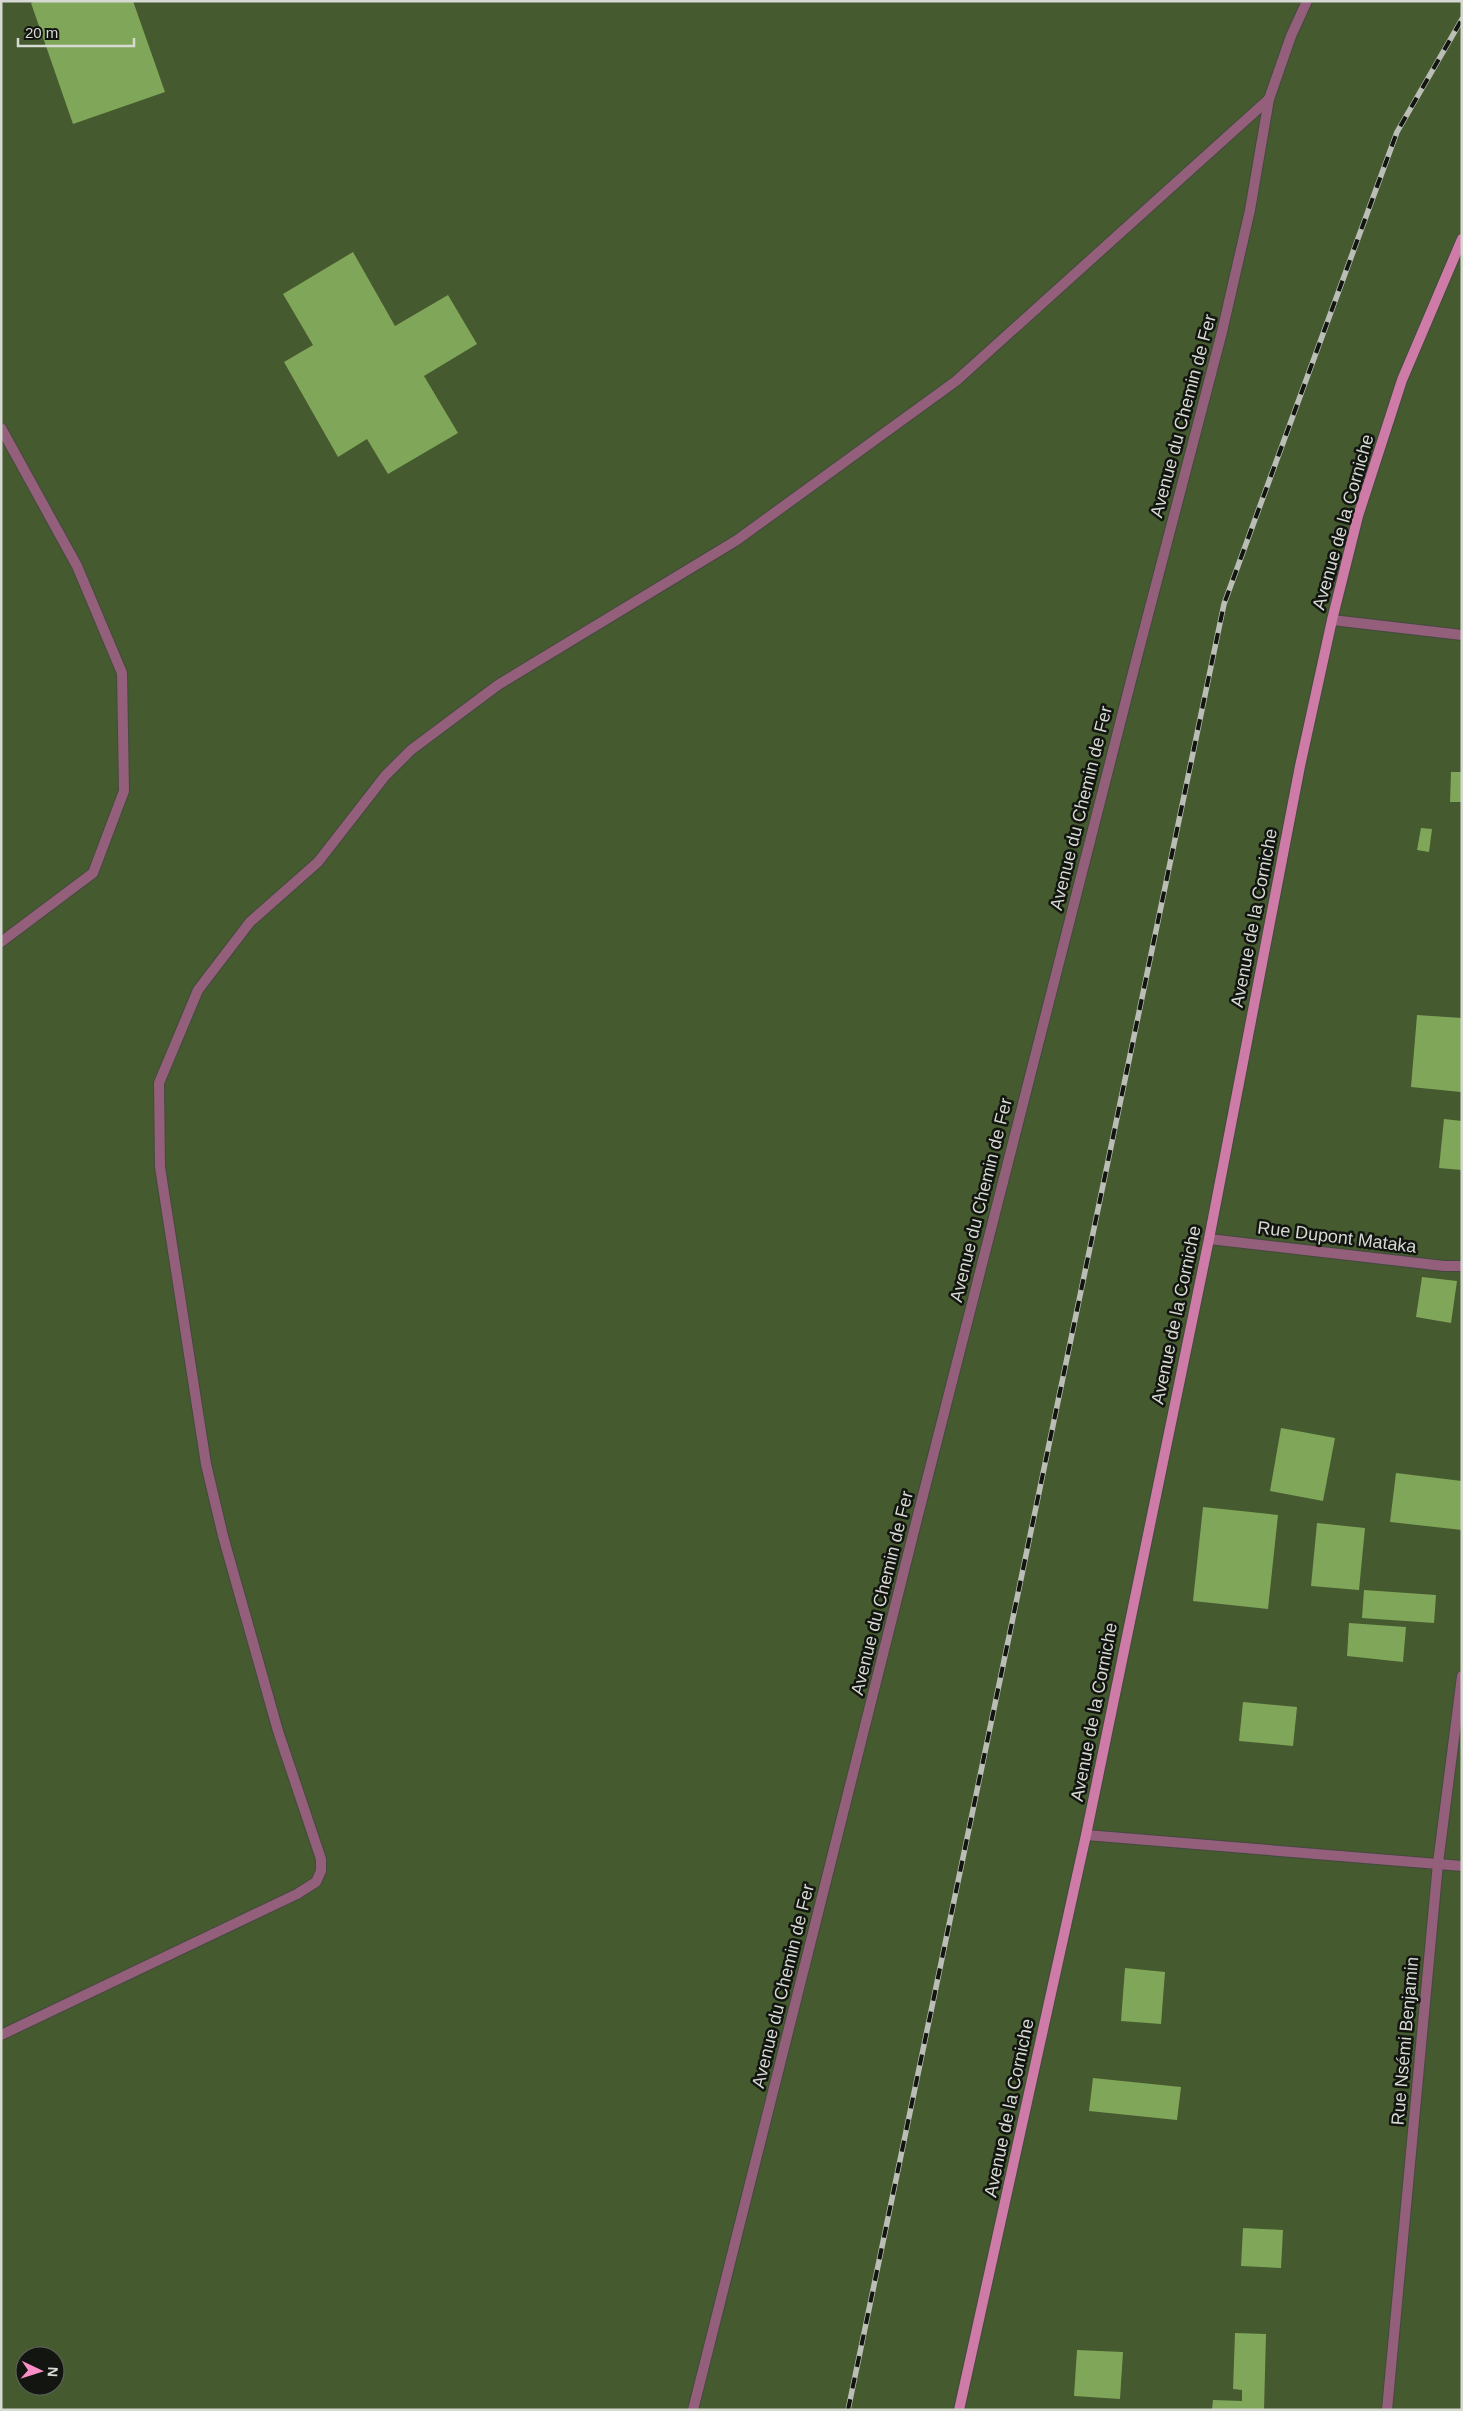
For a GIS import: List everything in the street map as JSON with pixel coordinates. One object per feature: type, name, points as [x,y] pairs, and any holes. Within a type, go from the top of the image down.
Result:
[{"type":"street","name":"Avenue du Chemin de Fer","points":[[693,2410],[1136,657],[1222,332],[1250,210],[1269,99],[1291,36],[1306,1]]},
{"type":"street","points":[[1,2035],[297,1894],[316,1882],[321,1871],[317,1842],[278,1731],[223,1536],[206,1464],[160,1167],[159,1083],[198,990],[250,922],[318,862],[385,776],[411,750],[498,685],[737,540],[956,381],[1269,99]]},
{"type":"street","name":"Avenue de la Corniche","points":[[959,2410],[1086,1835],[1209,1239],[1300,766],[1332,620],[1358,516],[1402,380],[1462,239]]},
{"type":"street","points":[[1,428],[77,566],[122,673],[124,791],[93,873],[1,942]]},
{"type":"street","points":[[1332,620],[1462,635]]},
{"type":"street","name":"Rue Dupont Mataka","points":[[1209,1239],[1444,1266],[1462,1266]]},
{"type":"street","name":"Rue Nsémi Benjamin","points":[[1387,2410],[1438,1864],[1462,1676]]},
{"type":"street","points":[[1086,1835],[1462,1866]]},
{"type":"green space","points":[[1,1],[1462,1],[1462,2410],[1,2410]]},
{"type":"building","points":[[36,1],[133,1],[165,92],[73,124],[31,3]]},
{"type":"building","points":[[353,252],[395,326],[448,295],[477,344],[424,376],[458,433],[388,474],[367,439],[338,457],[284,362],[313,345],[283,294]]},
{"type":"building","points":[[1451,772],[1462,772],[1462,802],[1450,802]]},
{"type":"building","points":[[1421,828],[1432,829],[1429,852],[1417,850]]},
{"type":"building","points":[[1417,1015],[1462,1018],[1461,1092],[1411,1087]]},
{"type":"building","points":[[1444,1119],[1462,1121],[1462,1170],[1439,1168]]},
{"type":"building","points":[[1422,1277],[1457,1281],[1451,1323],[1416,1317]]},
{"type":"building","points":[[1281,1428],[1335,1438],[1323,1501],[1270,1491]]},
{"type":"building","points":[[1396,1473],[1462,1481],[1462,1530],[1390,1522]]},
{"type":"building","points":[[1203,1507],[1278,1515],[1268,1609],[1193,1601]]},
{"type":"building","points":[[1317,1523],[1365,1528],[1359,1590],[1311,1586]]},
{"type":"building","points":[[1364,1590],[1436,1595],[1434,1623],[1362,1618]]},
{"type":"building","points":[[1349,1623],[1406,1627],[1403,1662],[1347,1656]]},
{"type":"building","points":[[1243,1702],[1297,1707],[1293,1746],[1239,1741]]},
{"type":"building","points":[[1125,1968],[1165,1972],[1161,2024],[1121,2021]]},
{"type":"building","points":[[1093,2078],[1181,2087],[1177,2120],[1089,2111]]},
{"type":"building","points":[[1243,2228],[1283,2230],[1281,2268],[1241,2266]]},
{"type":"building","points":[[1235,2333],[1266,2334],[1264,2410],[1212,2410],[1213,2400],[1242,2401],[1242,2390],[1233,2389]]},
{"type":"building","points":[[1077,2350],[1123,2352],[1120,2399],[1074,2396]]},
{"type":"railway","points":[[848,2410],[1224,604],[1397,132],[1462,19]]}]
